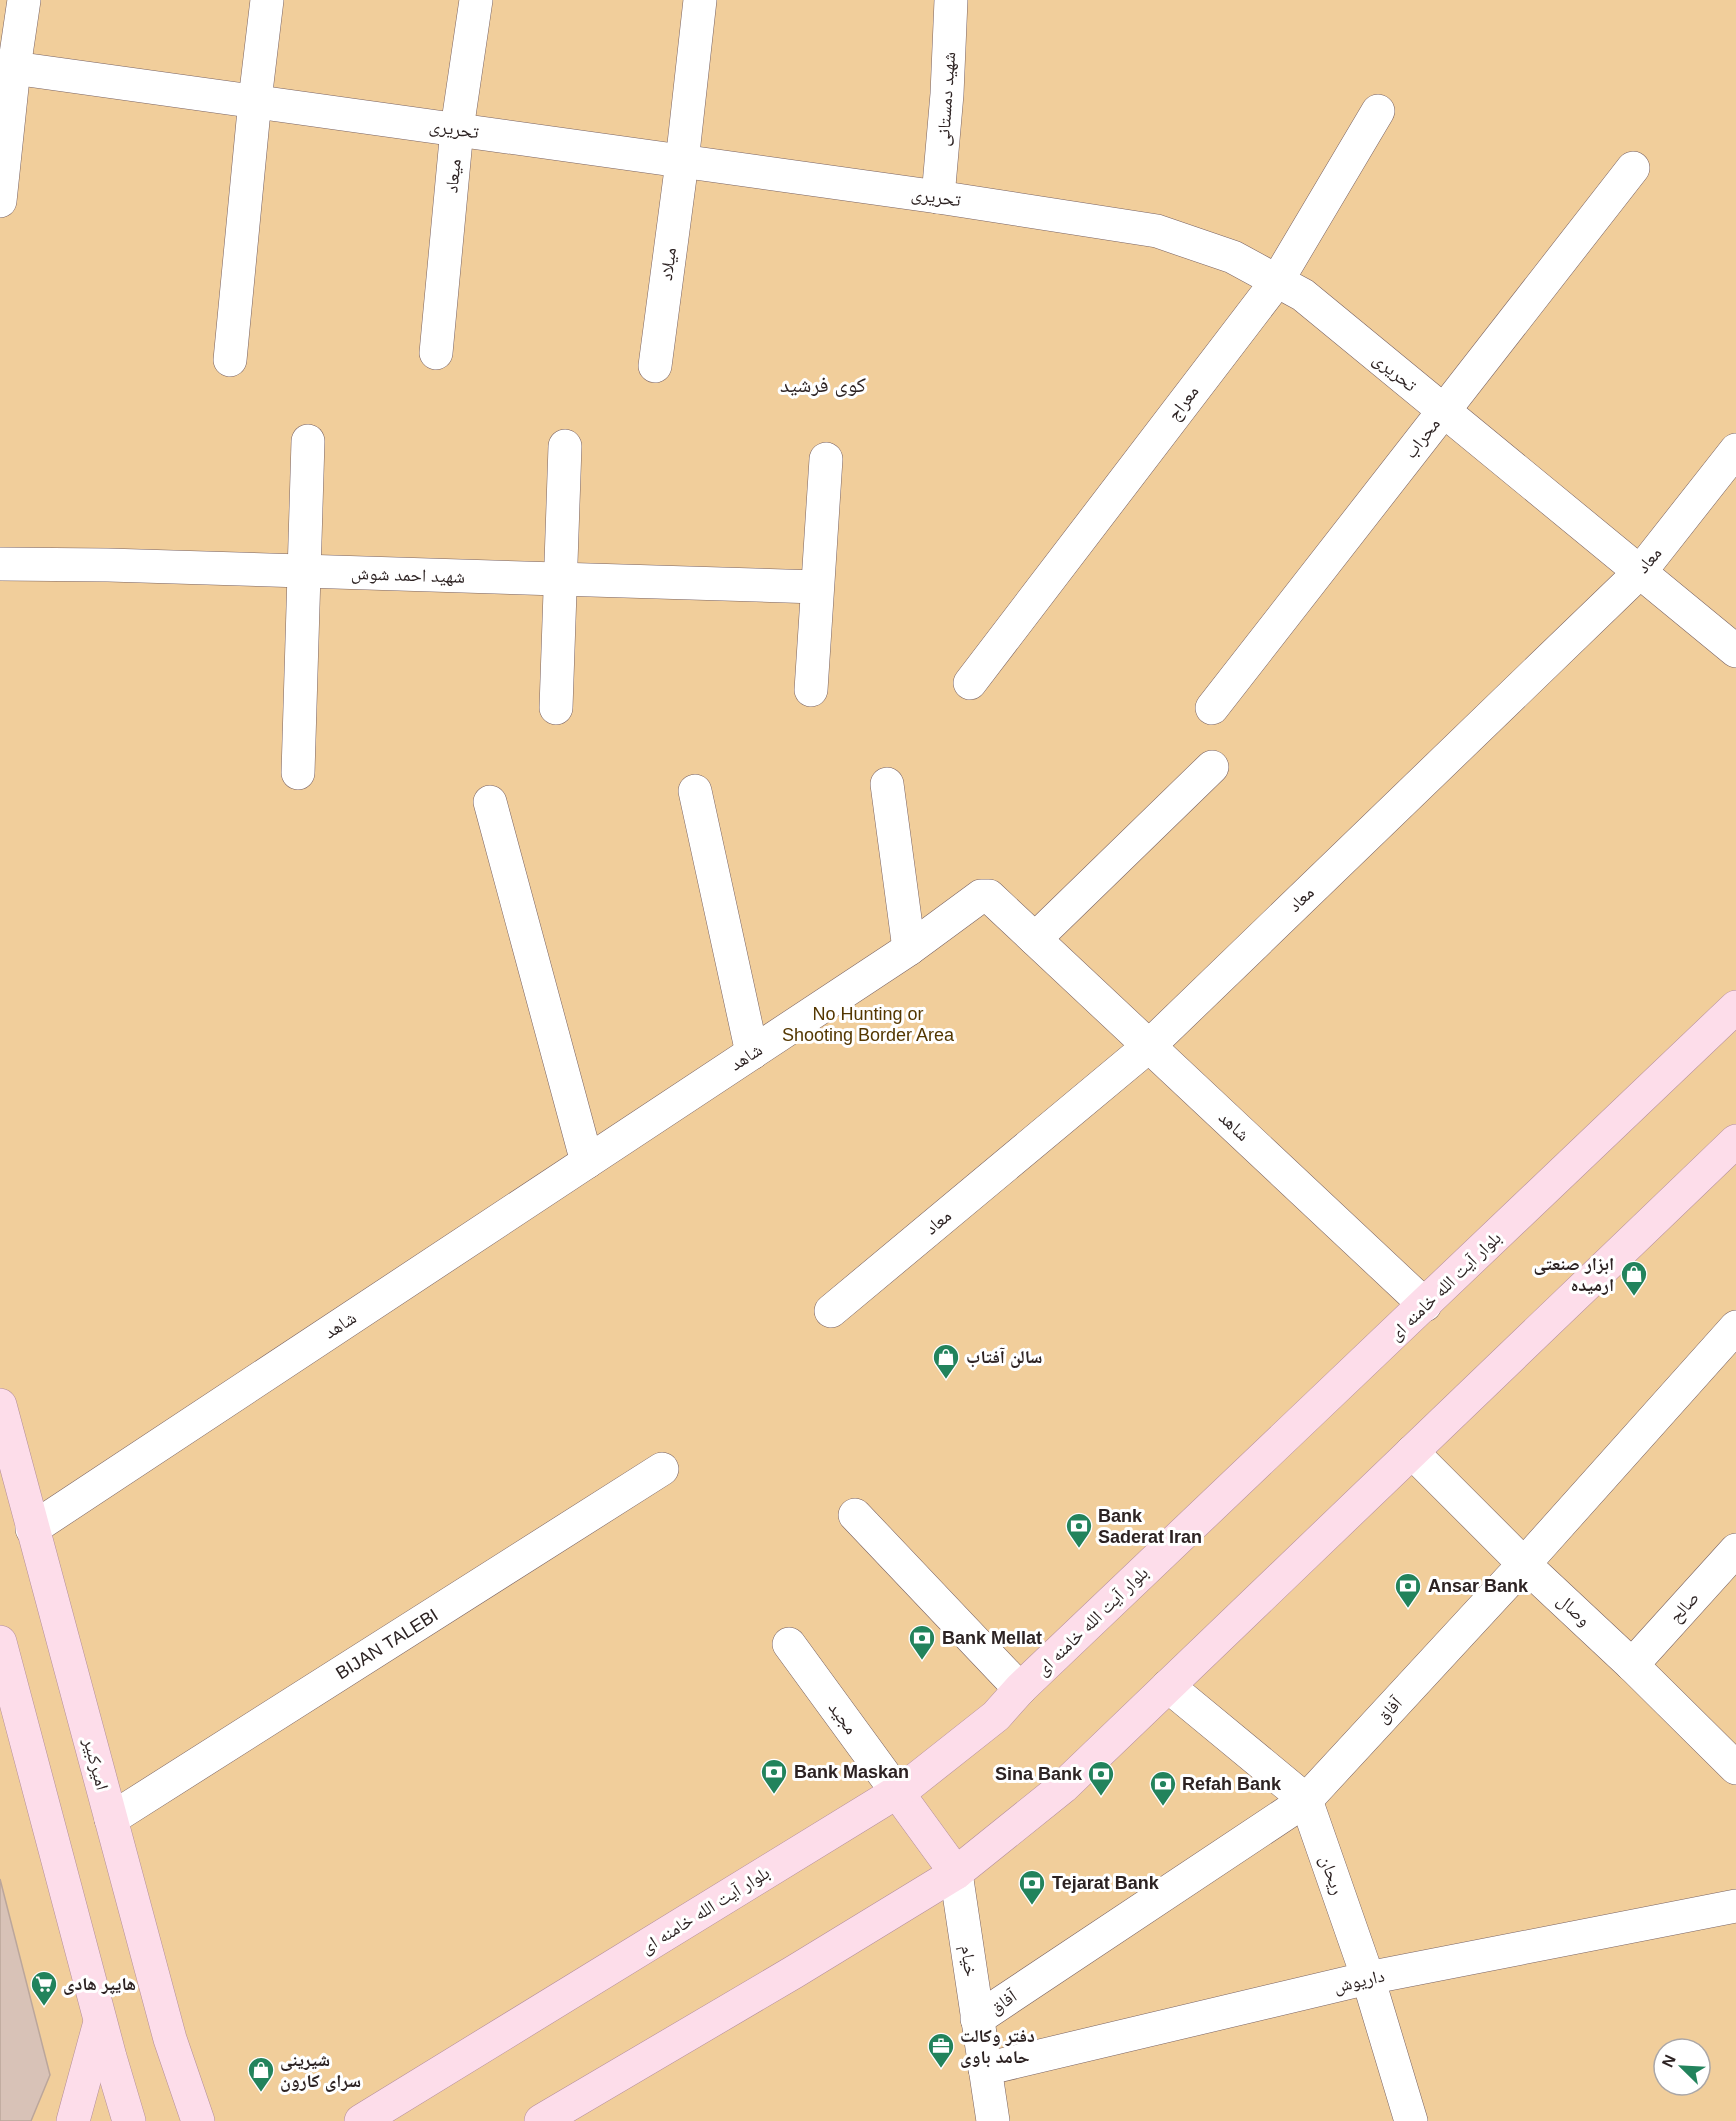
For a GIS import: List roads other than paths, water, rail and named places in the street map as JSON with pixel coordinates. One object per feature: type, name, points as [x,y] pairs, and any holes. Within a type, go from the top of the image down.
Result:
[{"type":"main road","name":"بلوار آیت الله خامنه ای","points":[[361,2121],[910,1784],[996,1716],[1020,1689],[1736,1007]]},
{"type":"main road","points":[[541,2121],[795,1972],[956,1873],[1063,1787],[1736,1141]]},
{"type":"main road","name":"امیرکبیر","points":[[0,1405],[170,2039],[198,2121]]},
{"type":"main road","points":[[0,1642],[129,2121]]},
{"type":"main road","points":[[897,1792],[956,1873]]},
{"type":"main road","points":[[73,2121],[101,2020]]},
{"type":"street","points":[[0,201],[7,67],[24,0]]},
{"type":"street","points":[[230,360],[267,0]]},
{"type":"street","name":"میعاد","points":[[436,353],[457,129],[476,0]]},
{"type":"street","name":"میلاد","points":[[655,366],[682,162],[700,0]]},
{"type":"street","name":"شهید دمستانی","points":[[939,197],[951,0]]},
{"type":"street","name":"تحریری","points":[[7,67],[939,197],[1157,231],[1233,257],[1303,296],[1736,651]]},
{"type":"street","name":"معراج","points":[[970,683],[1277,281],[1378,111]]},
{"type":"street","name":"محراب","points":[[1212,708],[1633,168]]},
{"type":"street","points":[[298,772],[308,441]]},
{"type":"street","points":[[556,708],[565,446]]},
{"type":"street","name":"معاد","points":[[831,1311],[1149,1046],[1640,572],[1736,450]]},
{"type":"street","points":[[811,690],[826,459]]},
{"type":"street","name":"شهید احمد شوش","points":[[0,564],[817,587]]},
{"type":"street","points":[[1035,939],[1212,767]]},
{"type":"street","points":[[887,784],[909,950]]},
{"type":"street","points":[[695,791],[752,1053]]},
{"type":"street","points":[[490,802],[587,1162]]},
{"type":"street","name":"شاهد","points":[[32,1529],[909,950],[981,896],[989,896],[1425,1305]]},
{"type":"street","name":"آفاق","points":[[977,2019],[1305,1800],[1524,1564],[1736,1327]]},
{"type":"street","name":"وصال","points":[[1412,1452],[1524,1564],[1632,1665],[1736,1768]]},
{"type":"street","name":"BIJAN TALEBI","points":[[111,1819],[662,1469]]},
{"type":"street","points":[[855,1515],[1020,1689]]},
{"type":"street","name":"صالح","points":[[1632,1665],[1736,1550]]},
{"type":"street","name":"مجید","points":[[789,1644],[897,1792]]},
{"type":"street","points":[[1168,1686],[1305,1800]]},
{"type":"street","name":"ریحان","points":[[1305,1800],[1368,1978],[1411,2121]]},
{"type":"street","name":"خیام","points":[[956,1873],[993,2121]]},
{"type":"street","name":"داریوش","points":[[985,2069],[1368,1978],[1736,1906]]},
{"type":"place","name":"ابزار صنعتی ارمیده","points":[[1634,1297]]},
{"type":"place","name":"سالن آفتاب","points":[[946,1380]]},
{"type":"place","name":"Bank Saderat Iran","points":[[1079,1549]]},
{"type":"place","name":"Ansar Bank","points":[[1408,1609]]},
{"type":"place","name":"Bank Mellat","points":[[922,1661]]},
{"type":"place","name":"Bank Maskan","points":[[774,1795]]},
{"type":"place","name":"Sina Bank","points":[[1101,1797]]},
{"type":"place","name":"Refah Bank","points":[[1163,1807]]},
{"type":"place","name":"Tejarat Bank","points":[[1032,1906]]},
{"type":"place","name":"هایپر هادی","points":[[44,2007]]},
{"type":"place","name":"دفتر وکالت حامد باوی","points":[[941,2069]]},
{"type":"place","name":"شیرینی سرای کارون","points":[[261,2093]]},
{"type":"district","name":"کوی فرشید","points":[[823,384]]},
{"type":"park label","name":"No Hunting or Shooting Border Area","points":[[868,1024]]}]
